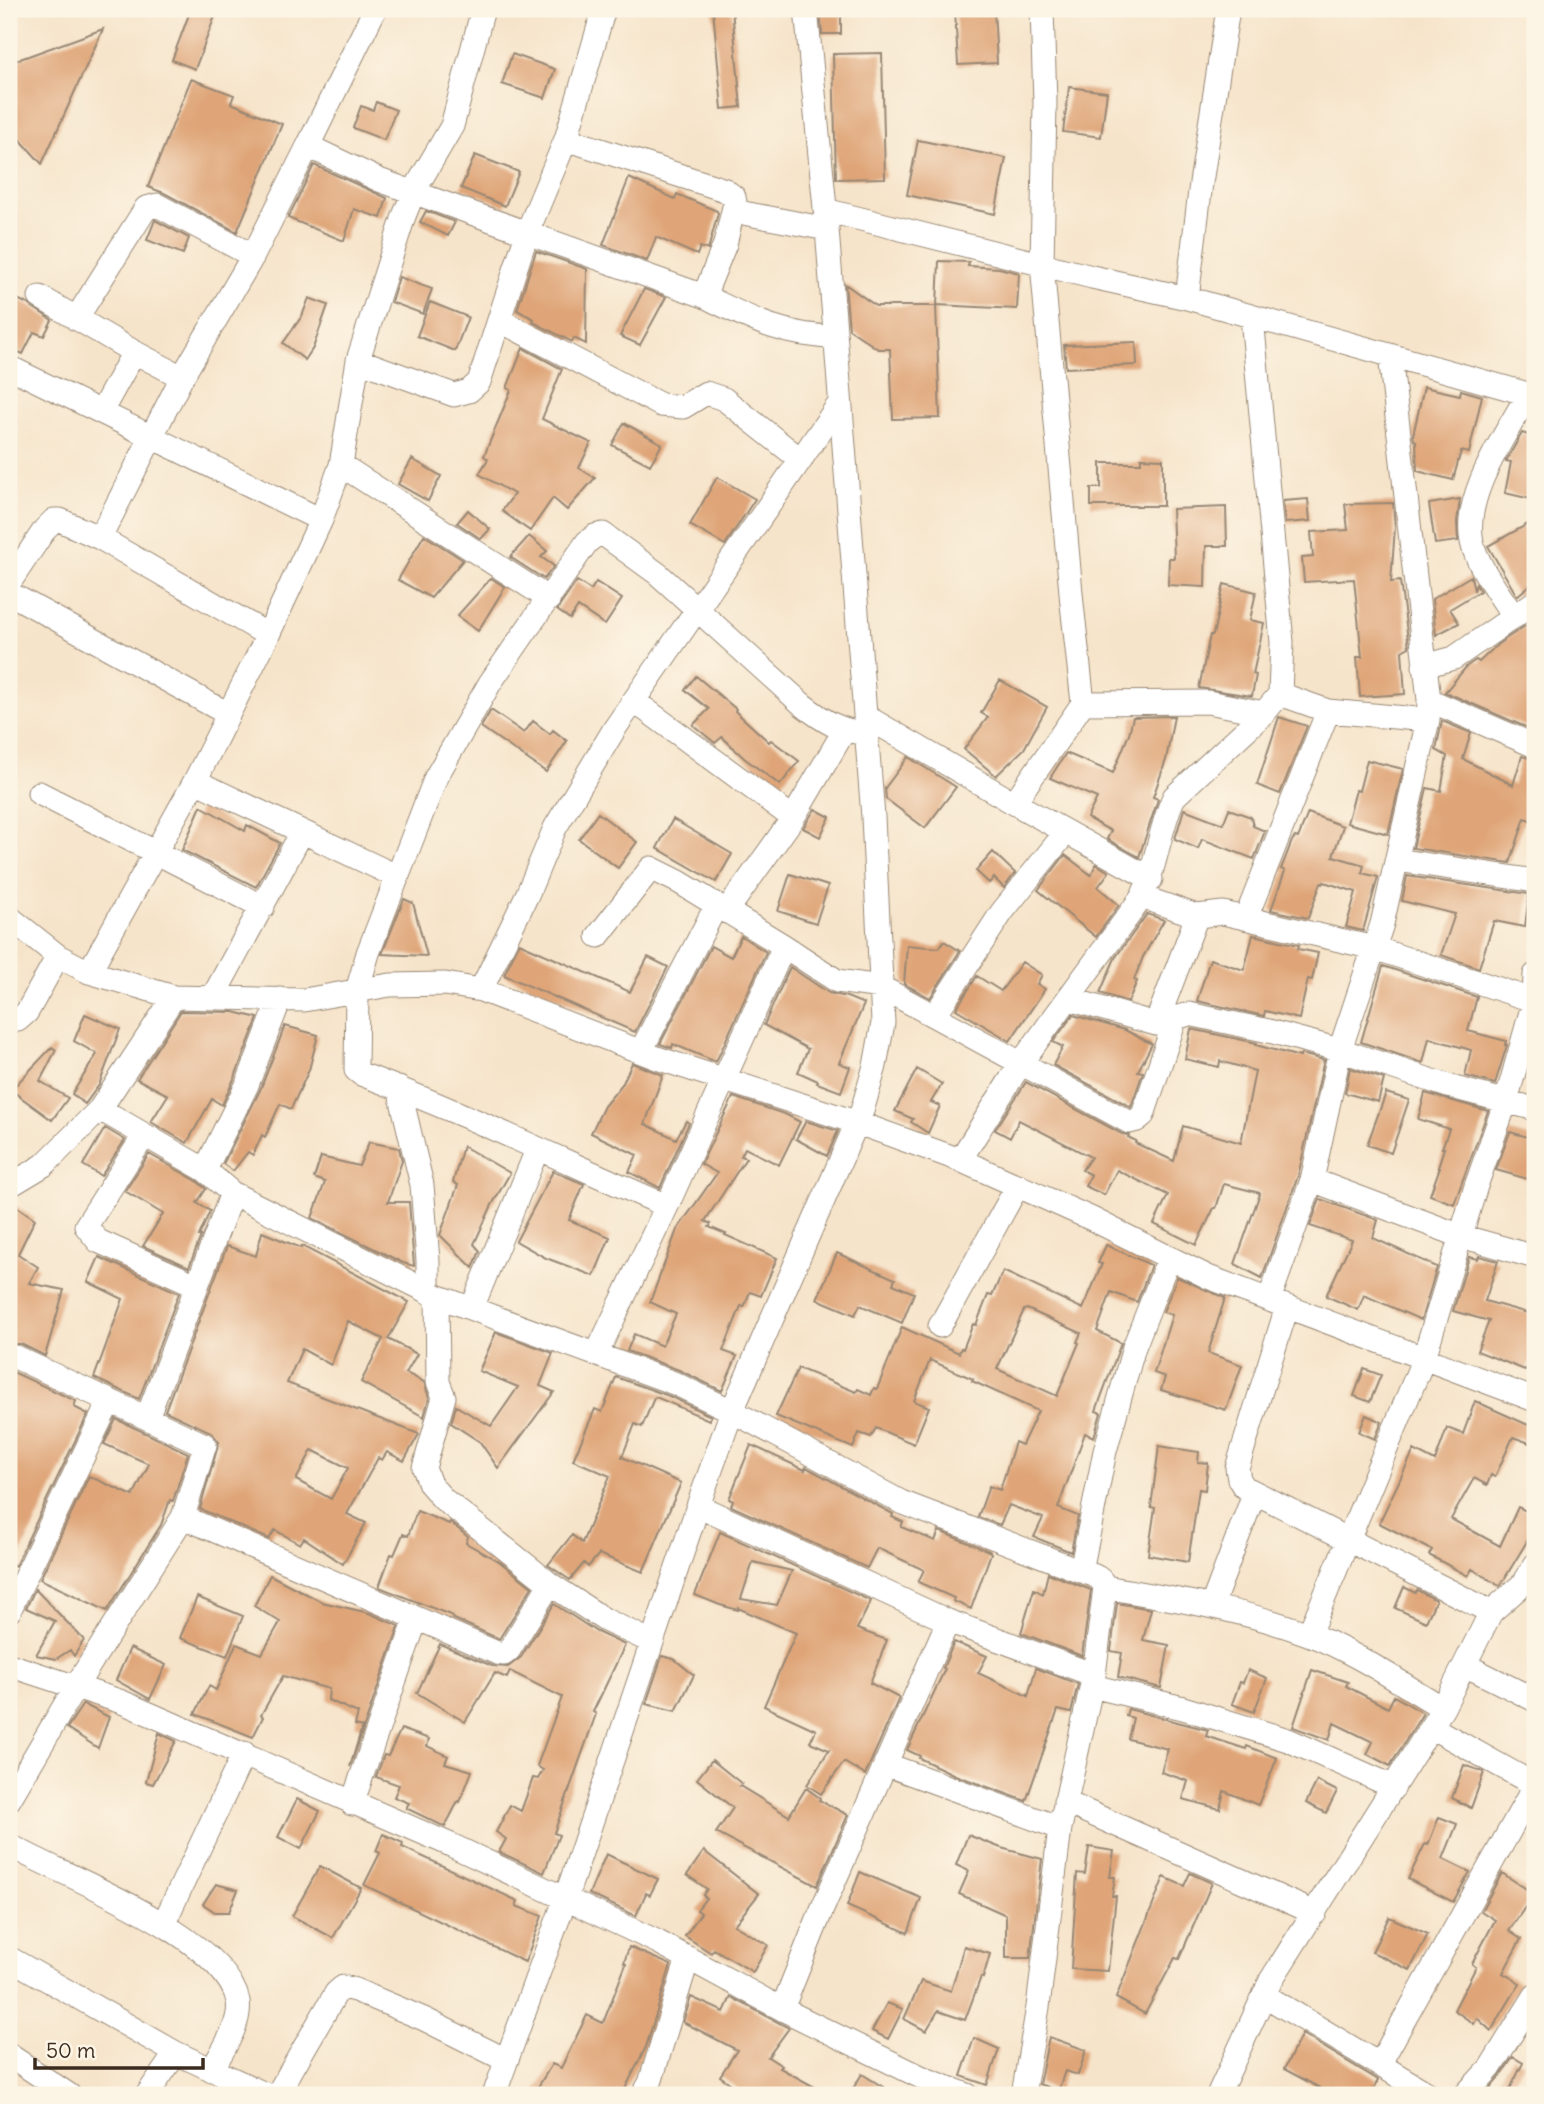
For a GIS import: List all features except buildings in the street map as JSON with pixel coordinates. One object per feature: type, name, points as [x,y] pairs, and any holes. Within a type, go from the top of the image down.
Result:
[{"type":"street","points":[[100,538],[182,377],[253,256],[375,9]]},
{"type":"street","points":[[89,972],[195,781],[268,635],[321,520],[341,465],[358,360],[414,191],[452,126],[483,9]]},
{"type":"street","points":[[358,360],[454,395],[469,391],[479,382],[527,233],[566,139],[604,9]]},
{"type":"street","points":[[494,2095],[565,1900],[732,1411],[858,1123],[875,1066],[883,1024],[866,725],[826,220],[806,9]]},
{"type":"street","points":[[1014,803],[1083,703],[1042,264],[1045,102],[1042,9]]},
{"type":"street","points":[[1187,298],[1200,183],[1227,9]]},
{"type":"street","points":[[566,139],[724,190],[734,197],[725,244],[704,296]]},
{"type":"street","points":[[308,146],[379,180],[704,296],[754,320],[804,336],[835,337]]},
{"type":"street","points":[[76,319],[146,208],[151,205],[157,205],[253,256]]},
{"type":"street","points":[[733,211],[826,220],[1042,264],[1187,298],[1532,395],[1477,490],[1471,515],[1472,543],[1484,569],[1528,609],[1454,658],[1424,666]]},
{"type":"street","points":[[40,297],[182,377]]},
{"type":"street","points":[[960,1160],[1021,1063],[1147,888],[1166,815],[1174,797],[1264,713],[1280,694],[1282,642],[1252,317]]},
{"type":"street","points":[[499,320],[661,405],[683,407],[706,393],[724,399],[801,460]]},
{"type":"street","points":[[101,412],[135,352]]},
{"type":"street","points":[[1390,355],[1429,710],[1382,923],[1340,1050],[1312,1180],[1237,1468],[1244,1487],[1254,1494],[1491,1612]]},
{"type":"street","points":[[9,367],[321,520]]},
{"type":"street","points":[[481,990],[527,895],[555,828],[634,701],[839,404]]},
{"type":"street","points":[[341,465],[549,599]]},
{"type":"street","points":[[9,583],[44,529],[54,520],[60,520],[100,538],[268,635]]},
{"type":"street","points":[[667,1206],[537,1150],[436,1102],[356,1070],[357,991],[396,876],[436,777],[490,683],[587,542],[603,534],[658,575],[826,723],[844,731],[866,725],[1066,832],[1147,888],[1197,916],[1223,913],[1374,948],[1534,1001]]},
{"type":"street","points":[[9,593],[228,715]]},
{"type":"street","points":[[1280,694],[1328,710],[1429,710],[1535,746]]},
{"type":"street","points":[[634,701],[793,818]]},
{"type":"street","points":[[1083,703],[1208,702],[1264,713]]},
{"type":"street","points":[[1246,918],[1328,710]]},
{"type":"street","points":[[640,1051],[721,909],[793,818],[844,731]]},
{"type":"street","points":[[195,781],[396,876]]},
{"type":"street","points":[[39,793],[263,907]]},
{"type":"street","points":[[213,997],[302,832]]},
{"type":"street","points":[[934,1015],[1002,912],[1066,832]]},
{"type":"street","points":[[1397,860],[1535,881]]},
{"type":"street","points":[[598,936],[651,869],[680,882],[837,981],[881,987],[1129,1122],[1143,1115],[1166,1021],[1197,916]]},
{"type":"street","points":[[9,917],[58,956],[89,972],[174,996],[304,1000],[390,985],[445,984],[481,990],[722,1081],[858,1123],[960,1160],[1018,1185],[1208,1277],[1535,1400]]},
{"type":"street","points":[[597,1353],[667,1206],[784,946]]},
{"type":"street","points":[[9,1019],[18,1020],[27,1012],[58,956]]},
{"type":"street","points":[[1309,1634],[1424,1358],[1506,1101],[1534,1001],[1535,975]]},
{"type":"street","points":[[9,1186],[44,1165],[100,1109],[174,996]]},
{"type":"street","points":[[205,1170],[247,1085],[280,999]]},
{"type":"street","points":[[1069,999],[1166,1021],[1189,1014],[1269,1031],[1340,1050],[1451,1087],[1535,1109]]},
{"type":"street","points":[[399,1088],[422,1185],[433,1294],[438,1382],[444,1397],[424,1468],[430,1484],[443,1499],[550,1584],[605,1620],[652,1643]]},
{"type":"street","points":[[100,1109],[205,1170],[232,1193],[433,1294],[674,1382],[901,1502],[1098,1577],[1105,1587],[1093,1680],[1060,1828],[1038,2007],[1023,2095]]},
{"type":"street","points":[[145,1136],[86,1226],[98,1241],[196,1285]]},
{"type":"street","points":[[472,1308],[537,1150]]},
{"type":"street","points":[[1312,1180],[1461,1236],[1535,1257]]},
{"type":"street","points":[[940,1326],[1018,1185]]},
{"type":"street","points":[[147,1418],[232,1193]]},
{"type":"street","points":[[1082,1571],[1105,1451],[1134,1347],[1169,1258]]},
{"type":"street","points":[[9,1358],[15,1357],[205,1445],[183,1517],[76,1686],[9,1800]]},
{"type":"street","points":[[9,1611],[109,1402]]},
{"type":"street","points":[[1212,1605],[1254,1494]]},
{"type":"street","points":[[698,1506],[948,1621],[1093,1680],[1288,1740],[1394,1787]]},
{"type":"street","points":[[183,1517],[497,1653],[504,1654],[509,1650],[550,1584]]},
{"type":"street","points":[[1218,2095],[1271,1980],[1437,1718],[1491,1612],[1532,1579]]},
{"type":"street","points":[[1105,1587],[1212,1605],[1309,1634],[1368,1664],[1437,1718],[1535,1785],[1380,2063]]},
{"type":"street","points":[[352,1804],[415,1619]]},
{"type":"street","points":[[782,2009],[820,1914],[948,1621]]},
{"type":"street","points":[[9,1665],[122,1702],[450,1845],[658,1942],[920,2087],[967,2095]]},
{"type":"street","points":[[1465,1665],[1535,1700]]},
{"type":"street","points":[[164,1923],[244,1753]]},
{"type":"street","points":[[886,1764],[1060,1828]]},
{"type":"street","points":[[1065,1802],[1315,1913]]},
{"type":"street","points":[[9,1845],[164,1923],[215,1962],[231,1984],[239,2002],[236,2024],[212,2070]]},
{"type":"street","points":[[9,1958],[176,2053],[212,2070],[242,2090],[267,2095]]},
{"type":"street","points":[[643,2095],[688,1958]]},
{"type":"street","points":[[277,2095],[343,1987],[425,2019],[506,2060]]},
{"type":"street","points":[[1264,1995],[1430,2095]]},
{"type":"street","points":[[1465,2095],[1490,2068],[1535,1996]]},
{"type":"street","points":[[147,2095],[176,2053]]},
{"type":"street","points":[[9,2055],[69,2095]]}]
